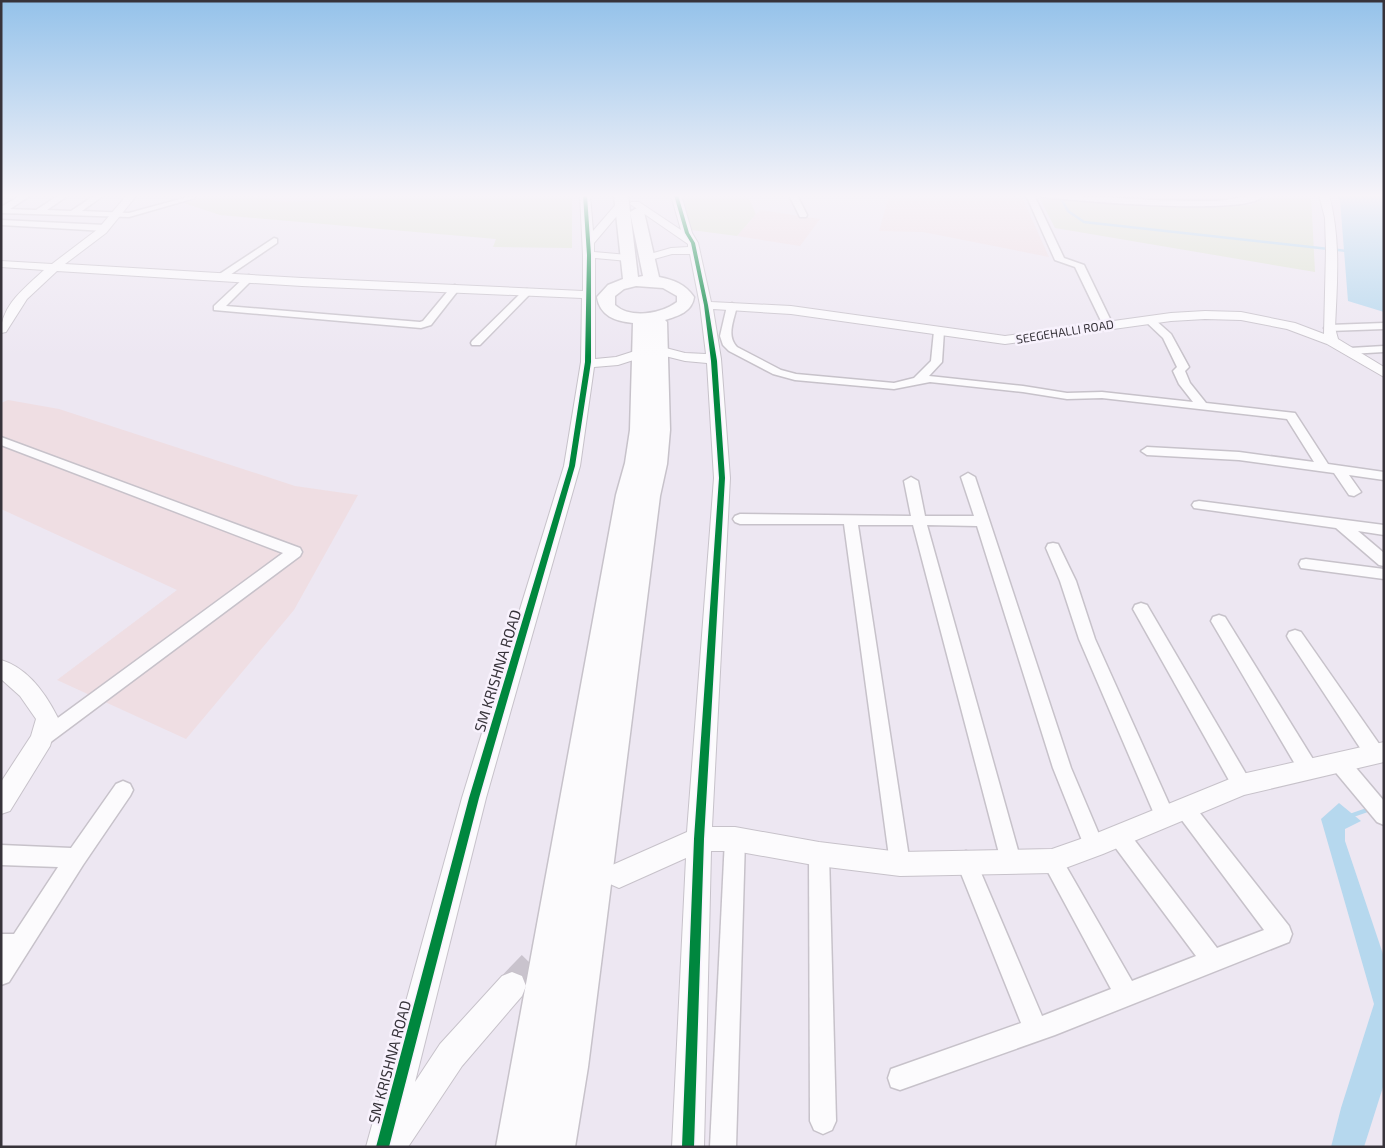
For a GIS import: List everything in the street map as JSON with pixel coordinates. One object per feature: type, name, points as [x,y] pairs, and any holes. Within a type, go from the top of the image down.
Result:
[{"type":"highway","points":[[628,249],[631,282]]},
{"type":"highway","points":[[644,249],[652,281]]},
{"type":"highway","points":[[652,281],[672,285],[681,290],[686,297],[684,304],[678,310],[650,318],[615,313],[605,304],[604,297],[610,291],[631,282],[652,281]]},
{"type":"highway","points":[[517,1147],[627,495],[638,448],[650,352],[650,318]]},
{"type":"highway","points":[[553,1147],[568,1068],[657,456],[660,430],[650,352]]},
{"type":"street","points":[[1,329],[15,305],[52,269],[78,249]]},
{"type":"street","points":[[221,277],[263,249]]},
{"type":"street","points":[[589,249],[608,255],[628,258]]},
{"type":"street","name":"SM KRISHNA ROAD","points":[[382,1147],[474,798],[572,466],[587,364],[589,249]]},
{"type":"street","points":[[647,258],[682,249]]},
{"type":"street","points":[[688,1147],[698,839],[722,478],[714,359],[706,305],[695,249]]},
{"type":"street","points":[[1055,249],[1060,260],[1079,265],[1108,325]]},
{"type":"street","points":[[1331,249],[1331,335],[1384,326]]},
{"type":"street","points":[[1,264],[52,269],[588,295]]},
{"type":"street","points":[[249,278],[218,308],[420,325],[427,323],[455,288]]},
{"type":"street","points":[[476,343],[527,292]]},
{"type":"street","name":"SEEGEHALLI ROAD","points":[[706,305],[791,310],[1005,340],[1149,320],[1205,315],[1241,316],[1331,335],[1350,352],[1384,373]]},
{"type":"street","points":[[732,306],[725,336],[727,344],[777,372],[794,377],[894,386],[918,380],[1017,388],[1067,396],[1102,395],[1291,416],[1323,466]]},
{"type":"street","points":[[1149,320],[1167,336],[1183,367],[1179,371],[1185,384],[1204,407]]},
{"type":"street","points":[[918,380],[936,362],[939,331]]},
{"type":"street","points":[[1350,352],[1384,349]]},
{"type":"street","points":[[587,364],[618,361],[650,352],[714,359]]},
{"type":"street","points":[[1,441],[295,552],[42,739]]},
{"type":"street","points":[[1146,451],[1239,456],[1338,468],[1384,476]]},
{"type":"street","points":[[1338,468],[1354,492]]},
{"type":"street","points":[[968,477],[1062,768],[1094,846]]},
{"type":"street","points":[[911,481],[919,521],[1011,861]]},
{"type":"street","points":[[1199,505],[1384,530]]},
{"type":"street","points":[[740,519],[983,522]]},
{"type":"street","points":[[850,520],[900,864]]},
{"type":"street","points":[[1340,524],[1384,561]]},
{"type":"street","points":[[900,1078],[1036,1030],[1281,934],[1175,813],[1087,639],[1068,580],[1053,548]]},
{"type":"street","points":[[1306,564],[1384,574]]},
{"type":"street","points":[[1141,609],[1242,785]]},
{"type":"street","points":[[1219,621],[1309,770]]},
{"type":"street","points":[[619,875],[698,839],[735,838],[819,854],[900,864],[1052,860],[1094,846],[1242,785],[1379,753],[1295,636]]},
{"type":"street","points":[[1,668],[15,676],[30,690],[47,718],[42,739],[1,803]]},
{"type":"street","points":[[1339,762],[1384,816]]},
{"type":"street","points":[[1,974],[10,945],[76,858],[123,790]]},
{"type":"street","points":[[1119,836],[1212,960]]},
{"type":"street","points":[[723,1147],[735,838]]},
{"type":"street","points":[[819,854],[822,1121]]},
{"type":"street","points":[[1,855],[76,858]]},
{"type":"street","points":[[1052,860],[1127,994]]},
{"type":"street","points":[[966,861],[1036,1030]]},
{"type":"street","points":[[389,1147],[451,1055],[512,986]]},
{"type":"shaded area","points":[[1007,249],[1045,249],[1049,257]]},
{"type":"shaded area","points":[[8,400],[59,409],[295,486],[358,495],[294,610],[186,739],[57,680],[177,590],[1,509],[1,403]]},
{"type":"green space","points":[[1177,249],[1314,249],[1315,272]]},
{"type":"water","points":[[1344,249],[1384,249],[1384,312],[1348,301]]},
{"type":"water","points":[[1339,803],[1361,821],[1345,829],[1345,841],[1384,957],[1384,1084],[1364,1147],[1331,1147],[1341,1108],[1374,1004],[1321,819]]},
{"type":"waterway","points":[[1325,249],[1347,251]]},
{"type":"waterway","points":[[1350,816],[1370,809]]},
{"type":"tunnel","points":[[512,986],[546,951]]},
{"type":"cycle path","points":[[382,1147],[474,798],[572,466],[588,362],[589,249]]},
{"type":"cycle path","points":[[688,1147],[699,839],[722,478],[714,361],[706,305],[694,249]]}]
